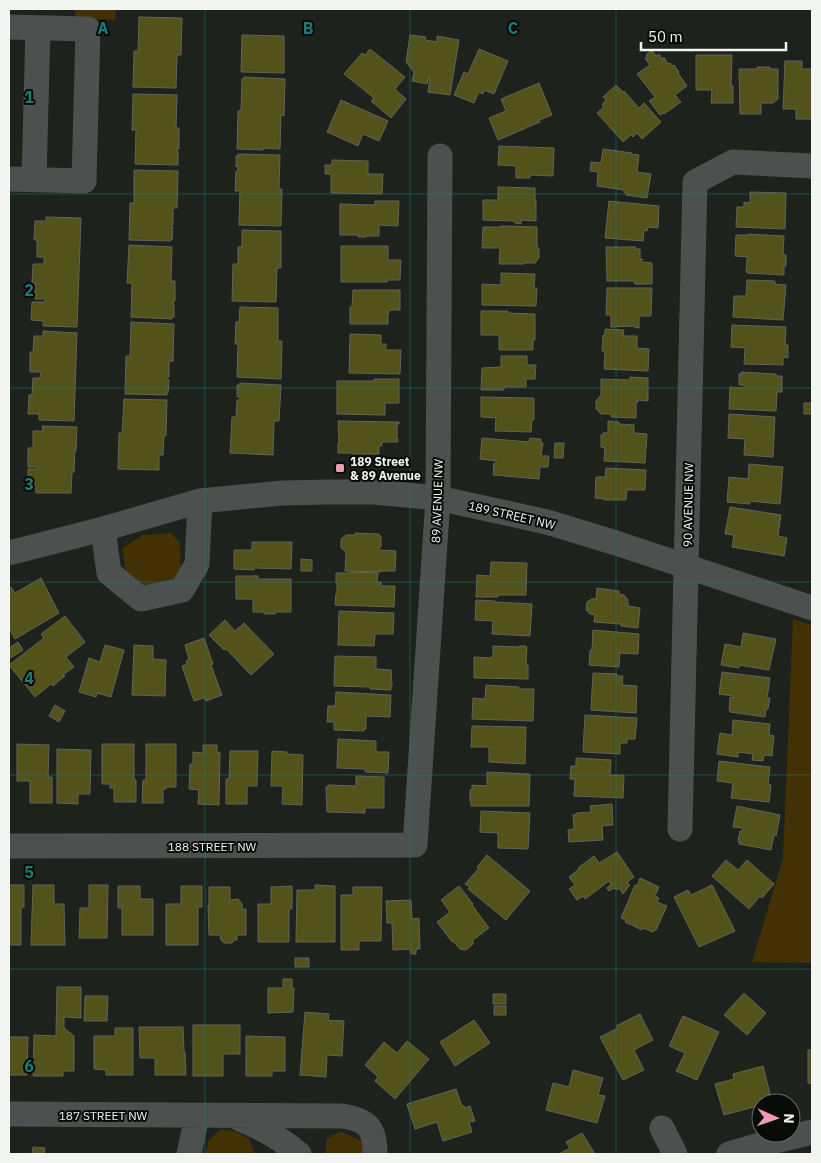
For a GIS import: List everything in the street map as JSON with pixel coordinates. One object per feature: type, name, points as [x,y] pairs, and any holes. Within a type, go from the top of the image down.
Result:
[{"type":"street","points":[[9,27],[88,30],[84,181],[9,179]]},
{"type":"street","points":[[34,180],[38,28]]},
{"type":"street","name":"89 AVENUE NW","points":[[415,845],[438,498],[440,156]]},
{"type":"street","name":"90 AVENUE NW","points":[[680,829],[695,182],[733,162],[812,166]]},
{"type":"street","name":"189 STREET NW","points":[[9,553],[104,529],[200,501],[282,493],[373,492],[438,498],[547,522],[812,608]]},
{"type":"street","points":[[104,529],[109,573],[142,599],[182,590],[197,564],[200,501]]},
{"type":"street","name":"188 STREET NW","points":[[9,846],[415,845]]},
{"type":"street","name":"187 STREET NW","points":[[9,1114],[342,1116],[366,1124],[371,1129],[374,1135],[375,1154]]},
{"type":"street","name":"187 STREET NW","points":[[231,1115],[260,1128],[285,1150]]},
{"type":"street","points":[[189,1154],[196,1116]]},
{"type":"street","points":[[662,1128],[676,1154]]},
{"type":"street","points":[[729,1154],[812,1132]]},
{"type":"shaded area","points":[[75,9],[116,9],[115,20],[75,18]]},
{"type":"shaded area","points":[[171,533],[180,543],[181,575],[175,583],[141,588],[127,577],[122,548],[143,535]]},
{"type":"shaded area","points":[[793,619],[812,625],[812,963],[752,962],[783,858]]},
{"type":"shaded area","points":[[221,1129],[237,1132],[249,1139],[255,1154],[206,1154],[208,1141]]},
{"type":"shaded area","points":[[341,1131],[365,1143],[363,1154],[325,1154],[327,1139]]},
{"type":"building","points":[[139,17],[182,18],[181,55],[177,55],[176,88],[133,87],[134,51],[138,51]]},
{"type":"building","points":[[242,35],[284,36],[284,73],[241,72]]},
{"type":"building","points":[[410,35],[426,37],[425,40],[437,42],[437,36],[459,40],[450,95],[428,92],[430,77],[427,84],[412,81],[414,72],[406,62]]},
{"type":"building","points":[[370,49],[405,77],[395,89],[406,99],[391,118],[371,101],[374,98],[344,74],[362,53],[365,55]]},
{"type":"building","points":[[479,49],[508,61],[494,94],[484,90],[483,94],[479,92],[474,103],[454,95],[464,72],[468,74]]},
{"type":"building","points":[[652,50],[656,56],[659,54],[662,59],[664,57],[668,64],[674,65],[687,86],[675,95],[681,102],[660,115],[649,101],[655,97],[637,74],[650,65],[645,58]]},
{"type":"building","points":[[696,55],[732,55],[731,86],[733,86],[733,103],[711,103],[712,90],[696,90]]},
{"type":"building","points":[[785,61],[802,61],[802,69],[812,69],[812,119],[796,119],[796,109],[783,109]]},
{"type":"building","points":[[757,67],[778,69],[778,99],[773,103],[761,103],[761,114],[740,114],[739,69],[758,69]]},
{"type":"building","points":[[244,77],[285,79],[284,116],[281,115],[280,149],[237,149],[238,111],[241,111],[242,79]]},
{"type":"building","points":[[539,83],[552,115],[498,140],[489,118],[506,111],[501,99]]},
{"type":"building","points":[[616,85],[639,108],[644,103],[661,122],[642,139],[637,133],[633,137],[631,135],[623,142],[597,113],[604,107],[602,105],[606,100],[603,97]]},
{"type":"building","points":[[133,94],[177,95],[176,128],[179,128],[178,165],[135,164],[136,130],[132,130]]},
{"type":"building","points":[[341,100],[388,121],[379,141],[363,134],[358,146],[327,132]]},
{"type":"building","points":[[499,146],[554,148],[553,176],[530,175],[530,178],[516,178],[516,166],[498,165]]},
{"type":"building","points":[[603,149],[639,155],[637,172],[651,174],[647,198],[626,195],[624,190],[597,186],[598,172],[590,171],[591,162],[601,163]]},
{"type":"building","points":[[238,154],[280,155],[279,189],[282,189],[281,226],[239,225],[240,191],[235,191],[236,171],[238,171],[236,156]]},
{"type":"building","points":[[332,160],[368,161],[368,174],[383,174],[382,194],[331,193],[331,174],[325,174],[325,165],[332,165]]},
{"type":"building","points":[[134,170],[178,171],[177,208],[173,208],[173,225],[171,225],[173,227],[172,240],[129,240],[130,203],[134,203]]},
{"type":"building","points":[[498,187],[535,188],[536,221],[521,220],[521,224],[514,221],[483,220],[483,200],[498,200]]},
{"type":"building","points":[[750,192],[786,193],[785,229],[736,227],[737,207],[744,207],[744,202],[750,203]]},
{"type":"building","points":[[375,201],[399,201],[398,226],[379,225],[379,236],[358,237],[358,235],[340,235],[340,204],[375,205]]},
{"type":"building","points":[[609,201],[659,206],[658,228],[648,227],[647,231],[644,230],[643,241],[605,238]]},
{"type":"building","points":[[46,217],[81,218],[77,327],[43,326],[43,321],[31,320],[32,302],[45,302],[45,299],[35,299],[35,283],[32,283],[33,264],[44,264],[44,257],[37,257],[37,240],[34,240],[35,221],[46,221]]},
{"type":"building","points":[[483,227],[537,227],[539,258],[535,263],[499,264],[500,248],[482,248]]},
{"type":"building","points":[[242,230],[281,231],[281,268],[277,268],[276,302],[232,301],[233,264],[238,264],[238,247],[242,247]]},
{"type":"building","points":[[736,235],[784,236],[783,255],[786,255],[786,266],[784,266],[784,275],[746,272],[748,257],[735,256]]},
{"type":"building","points":[[129,245],[172,247],[171,281],[175,281],[175,301],[173,301],[174,317],[172,319],[131,317],[132,283],[127,283]]},
{"type":"building","points":[[341,246],[388,246],[388,260],[401,260],[400,280],[387,280],[387,282],[341,282]]},
{"type":"building","points":[[606,247],[636,247],[635,249],[640,249],[640,259],[642,259],[642,262],[652,263],[652,284],[635,284],[634,281],[607,281]]},
{"type":"building","points":[[501,273],[535,274],[534,288],[537,288],[536,306],[482,305],[482,284],[501,285]]},
{"type":"building","points":[[747,280],[775,281],[775,284],[786,285],[783,320],[733,317],[734,296],[746,296]]},
{"type":"building","points":[[607,288],[652,288],[651,316],[639,316],[639,328],[634,326],[611,327],[611,315],[606,315]]},
{"type":"building","points":[[353,290],[400,290],[400,310],[389,310],[388,324],[350,324]]},
{"type":"building","points":[[240,307],[278,308],[278,341],[282,341],[281,379],[237,377],[238,344],[235,344],[236,322],[239,322]]},
{"type":"building","points":[[481,311],[535,314],[533,350],[499,350],[499,335],[481,335]]},
{"type":"building","points":[[131,322],[174,324],[173,361],[169,361],[167,395],[125,394],[126,356],[130,356]]},
{"type":"building","points":[[732,325],[786,327],[785,345],[788,345],[788,358],[783,357],[783,365],[744,364],[745,348],[731,347]]},
{"type":"building","points":[[605,329],[624,330],[623,336],[637,336],[637,348],[649,349],[648,371],[604,369],[605,351],[602,351]]},
{"type":"building","points":[[43,331],[77,333],[74,421],[39,420],[39,414],[28,414],[29,395],[32,395],[33,378],[40,378],[41,372],[30,372],[30,352],[33,352],[34,336],[43,336]]},
{"type":"building","points":[[350,334],[381,335],[381,344],[386,344],[386,350],[401,350],[400,374],[349,373]]},
{"type":"building","points":[[501,356],[527,356],[527,365],[536,365],[535,379],[526,379],[526,387],[504,387],[504,390],[481,390],[482,368],[501,367]]},
{"type":"building","points":[[741,372],[782,376],[782,392],[777,392],[776,411],[729,409],[730,387],[744,388],[744,385],[739,385],[739,374]]},
{"type":"building","points":[[630,377],[648,378],[648,401],[638,400],[636,402],[636,418],[611,417],[611,414],[601,414],[596,409],[596,401],[601,395],[601,379],[630,380]]},
{"type":"building","points":[[374,379],[399,379],[399,403],[385,403],[385,415],[337,414],[337,381],[374,381]]},
{"type":"building","points":[[240,383],[281,385],[279,421],[274,421],[273,455],[230,453],[232,417],[236,417],[237,400],[240,400],[240,397],[237,397],[237,385],[240,385]]},
{"type":"building","points":[[481,397],[534,398],[534,420],[532,420],[531,432],[495,431],[496,418],[481,417]]},
{"type":"building","points":[[124,399],[167,400],[166,436],[164,436],[163,455],[159,455],[159,470],[118,469],[119,433],[122,433]]},
{"type":"building","points":[[804,403],[812,403],[812,414],[804,414]]},
{"type":"building","points":[[729,414],[775,417],[773,457],[744,455],[745,439],[728,438]]},
{"type":"building","points":[[338,421],[399,422],[397,424],[398,442],[382,442],[382,446],[379,446],[379,454],[338,453]]},
{"type":"building","points":[[608,421],[634,425],[634,433],[647,434],[645,463],[604,461],[605,448],[601,447],[601,435],[608,433]]},
{"type":"building","points":[[42,426],[77,427],[71,493],[36,493],[36,488],[28,488],[28,469],[39,469],[39,467],[28,467],[28,448],[33,448],[33,431],[43,431]]},
{"type":"building","points":[[482,438],[529,442],[530,438],[541,439],[541,443],[543,443],[541,456],[549,456],[548,467],[540,467],[539,479],[493,475],[494,463],[497,461],[480,459]]},
{"type":"building","points":[[555,443],[564,443],[563,458],[554,458]]},
{"type":"building","points":[[749,464],[783,467],[780,504],[750,501],[750,504],[727,502],[729,477],[748,479]]},
{"type":"building","points":[[606,468],[646,470],[645,490],[627,490],[626,500],[595,498],[596,477],[605,477]]},
{"type":"building","points":[[730,507],[781,515],[778,536],[787,538],[784,556],[732,547],[734,535],[725,534]]},
{"type":"building","points":[[355,533],[379,534],[381,536],[381,547],[379,547],[379,550],[396,551],[395,571],[345,571],[346,552],[341,548],[341,539],[346,535],[355,535]]},
{"type":"building","points":[[252,542],[292,542],[291,569],[234,569],[234,550],[252,550]]},
{"type":"building","points":[[301,559],[312,560],[312,571],[301,571]]},
{"type":"building","points":[[491,562],[527,563],[526,595],[476,597],[477,575],[490,576]]},
{"type":"building","points":[[336,573],[378,573],[377,582],[381,582],[381,586],[395,586],[394,607],[335,605],[337,593]]},
{"type":"building","points":[[236,576],[258,576],[258,579],[291,579],[291,612],[264,614],[264,612],[253,612],[253,599],[236,599]]},
{"type":"building","points":[[41,578],[59,613],[15,639],[9,628],[9,588],[11,587],[15,593]]},
{"type":"building","points":[[597,588],[619,591],[619,594],[624,595],[628,600],[628,606],[640,608],[638,628],[621,626],[621,624],[594,622],[595,615],[590,614],[586,610],[587,602],[596,599]]},
{"type":"building","points":[[476,600],[532,604],[530,636],[492,634],[493,621],[475,620]]},
{"type":"building","points":[[339,611],[394,613],[393,634],[375,634],[374,646],[338,645]]},
{"type":"building","points":[[65,616],[85,642],[66,657],[74,667],[53,686],[51,684],[35,697],[9,665],[44,638],[41,634]]},
{"type":"building","points":[[225,620],[235,631],[244,623],[274,654],[251,675],[226,649],[224,650],[209,635]]},
{"type":"building","points":[[593,630],[639,634],[638,654],[620,653],[619,667],[589,665]]},
{"type":"building","points":[[743,633],[776,639],[769,670],[739,665],[739,668],[721,665],[725,644],[741,647]]},
{"type":"building","points":[[204,638],[222,695],[206,701],[204,698],[194,701],[182,666],[187,664],[186,661],[189,659],[185,645]]},
{"type":"building","points":[[18,642],[23,650],[9,659],[9,648]]},
{"type":"building","points":[[105,645],[124,650],[111,697],[97,693],[96,697],[79,692],[89,658],[100,662]]},
{"type":"building","points":[[134,645],[153,646],[153,659],[166,660],[165,696],[132,695]]},
{"type":"building","points":[[493,646],[526,646],[528,679],[474,678],[474,657],[490,658],[493,656]]},
{"type":"building","points":[[335,656],[376,657],[376,669],[391,670],[391,690],[370,689],[370,687],[334,686]]},
{"type":"building","points":[[722,672],[770,678],[767,698],[770,698],[765,717],[730,712],[730,697],[733,698],[733,696],[719,694]]},
{"type":"building","points":[[593,673],[617,674],[617,676],[623,676],[622,685],[637,686],[636,713],[591,710]]},
{"type":"building","points":[[486,685],[534,689],[533,721],[472,719],[473,698],[485,699]]},
{"type":"building","points":[[336,692],[391,695],[390,717],[366,716],[366,729],[364,731],[334,730],[334,722],[327,722],[328,706],[335,706]]},
{"type":"building","points":[[55,705],[65,711],[59,722],[49,716]]},
{"type":"building","points":[[585,715],[637,718],[635,739],[627,739],[627,743],[620,743],[620,754],[583,752]]},
{"type":"building","points":[[733,720],[770,724],[769,735],[774,736],[772,756],[764,755],[763,761],[752,760],[753,754],[738,752],[738,757],[717,754],[720,733],[732,735]]},
{"type":"building","points":[[472,726],[526,727],[525,764],[489,762],[489,747],[471,747]]},
{"type":"building","points":[[338,739],[376,741],[376,752],[389,752],[388,773],[365,772],[365,769],[337,768]]},
{"type":"building","points":[[17,744],[49,745],[48,777],[52,777],[52,803],[30,803],[30,781],[17,781]]},
{"type":"building","points":[[102,744],[134,744],[136,802],[114,802],[114,788],[110,788],[110,784],[102,784]]},
{"type":"building","points":[[146,744],[176,744],[176,787],[166,787],[166,789],[163,789],[163,803],[142,803],[143,780],[146,780]]},
{"type":"building","points":[[203,745],[217,745],[217,753],[220,752],[219,805],[198,804],[199,790],[189,789],[190,764],[193,764],[193,752],[203,753]]},
{"type":"building","points":[[57,749],[91,750],[90,794],[78,794],[78,804],[57,803]]},
{"type":"building","points":[[230,751],[258,751],[257,786],[247,786],[247,804],[226,804],[226,779],[229,779]]},
{"type":"building","points":[[272,751],[303,755],[302,805],[282,804],[283,786],[271,786]]},
{"type":"building","points":[[576,758],[611,760],[610,775],[624,775],[623,798],[574,796],[575,779],[570,779],[571,766],[576,766]]},
{"type":"building","points":[[719,761],[770,767],[768,784],[771,785],[769,802],[731,798],[733,783],[717,781]]},
{"type":"building","points":[[487,772],[530,774],[529,806],[471,806],[470,790],[472,790],[472,785],[487,786]]},
{"type":"building","points":[[356,776],[384,777],[384,808],[365,808],[365,813],[327,812],[326,787],[328,785],[356,786]]},
{"type":"building","points":[[612,804],[613,825],[602,826],[603,840],[569,842],[568,830],[574,829],[573,815],[591,812],[590,806]]},
{"type":"building","points":[[737,806],[780,815],[771,850],[739,844],[740,831],[743,828],[733,827]]},
{"type":"building","points":[[481,811],[530,813],[528,849],[498,848],[498,833],[480,832]]},
{"type":"building","points":[[617,852],[634,877],[627,882],[630,885],[623,894],[619,888],[609,891],[607,888],[611,884],[609,881],[585,899],[583,896],[577,900],[569,889],[575,885],[569,877],[594,856],[599,863]]},
{"type":"building","points":[[487,855],[530,891],[506,920],[468,889],[470,887],[465,884]]},
{"type":"building","points":[[726,860],[738,870],[747,860],[774,884],[749,909],[712,876]]},
{"type":"building","points":[[640,878],[659,887],[655,896],[659,898],[657,902],[667,906],[656,930],[653,932],[643,928],[642,930],[621,918],[635,885],[637,886]]},
{"type":"building","points":[[9,885],[24,885],[24,907],[21,907],[21,945],[9,945]]},
{"type":"building","points":[[33,885],[54,885],[54,904],[64,904],[65,945],[31,945]]},
{"type":"building","points":[[89,885],[108,885],[107,938],[79,938],[80,908],[89,908]]},
{"type":"building","points":[[315,885],[335,886],[335,942],[296,942],[297,890],[315,890]]},
{"type":"building","points":[[712,885],[735,931],[699,947],[674,897],[688,890],[691,895]]},
{"type":"building","points":[[118,886],[140,886],[140,899],[153,899],[153,935],[122,935],[122,908],[118,908]]},
{"type":"building","points":[[181,886],[202,886],[202,907],[198,907],[198,945],[166,945],[166,904],[181,904]]},
{"type":"building","points":[[292,886],[292,909],[289,909],[289,942],[258,942],[258,904],[271,904],[271,887]]},
{"type":"building","points":[[459,886],[489,928],[473,940],[473,944],[466,950],[460,949],[452,942],[437,922],[450,912],[441,900]]},
{"type":"building","points":[[209,887],[230,887],[230,900],[238,899],[242,904],[242,909],[246,909],[246,935],[237,935],[237,940],[234,940],[232,943],[224,943],[220,935],[209,935]]},
{"type":"building","points":[[353,887],[382,887],[381,941],[359,941],[359,950],[341,950],[341,895],[353,895]]},
{"type":"building","points":[[411,900],[412,919],[419,918],[420,949],[416,949],[416,954],[411,954],[410,949],[393,950],[392,923],[387,923],[386,901]]},
{"type":"building","points":[[295,958],[309,958],[309,967],[295,967]]},
{"type":"building","points":[[283,979],[292,979],[292,988],[294,988],[293,1012],[268,1013],[268,988],[283,988]]},
{"type":"building","points":[[57,987],[81,987],[81,1018],[64,1017],[64,1028],[74,1036],[74,1071],[63,1071],[63,1076],[33,1076],[34,1035],[56,1036]]},
{"type":"building","points":[[744,993],[766,1013],[747,1035],[724,1015]]},
{"type":"building","points":[[493,994],[506,994],[506,1004],[493,1004]]},
{"type":"building","points":[[85,996],[108,996],[107,1021],[84,1021]]},
{"type":"building","points":[[494,1006],[506,1006],[506,1015],[494,1015]]},
{"type":"building","points":[[305,1012],[329,1014],[328,1020],[344,1021],[342,1056],[327,1055],[326,1077],[300,1075]]},
{"type":"building","points":[[640,1014],[653,1040],[634,1050],[644,1070],[623,1080],[600,1037],[618,1028],[616,1026]]},
{"type":"building","points":[[683,1016],[719,1032],[697,1080],[676,1071],[685,1053],[669,1046]]},
{"type":"building","points":[[474,1020],[490,1043],[455,1066],[440,1042]]},
{"type":"building","points":[[193,1025],[240,1025],[240,1054],[223,1054],[223,1076],[193,1076]]},
{"type":"building","points":[[139,1027],[183,1027],[186,1075],[155,1075],[155,1058],[140,1058]]},
{"type":"building","points":[[115,1028],[133,1028],[133,1075],[106,1075],[106,1070],[94,1069],[94,1036],[115,1036]]},
{"type":"building","points":[[246,1036],[285,1037],[285,1071],[272,1071],[272,1076],[246,1076]]},
{"type":"building","points":[[9,1037],[28,1037],[27,1075],[9,1075]]},
{"type":"building","points":[[407,1041],[429,1059],[395,1099],[375,1081],[378,1077],[365,1065],[384,1042],[397,1053]]},
{"type":"building","points":[[808,1050],[812,1050],[812,1084],[808,1083]]},
{"type":"building","points":[[763,1066],[770,1093],[751,1093],[751,1108],[724,1115],[715,1084],[734,1079],[733,1074]]},
{"type":"building","points":[[573,1070],[603,1078],[598,1095],[605,1096],[597,1123],[546,1110],[553,1083],[569,1087]]},
{"type":"building","points":[[456,1089],[462,1106],[465,1108],[470,1106],[475,1121],[469,1122],[472,1132],[443,1141],[437,1122],[415,1129],[407,1104]]},
{"type":"building","points":[[582,1133],[595,1154],[559,1154],[570,1148],[566,1142]]},
{"type":"building","points":[[33,1147],[45,1148],[44,1154],[32,1154]]},
{"type":"place","name":"189 Street & 89 Avenue","points":[[340,468]]}]
